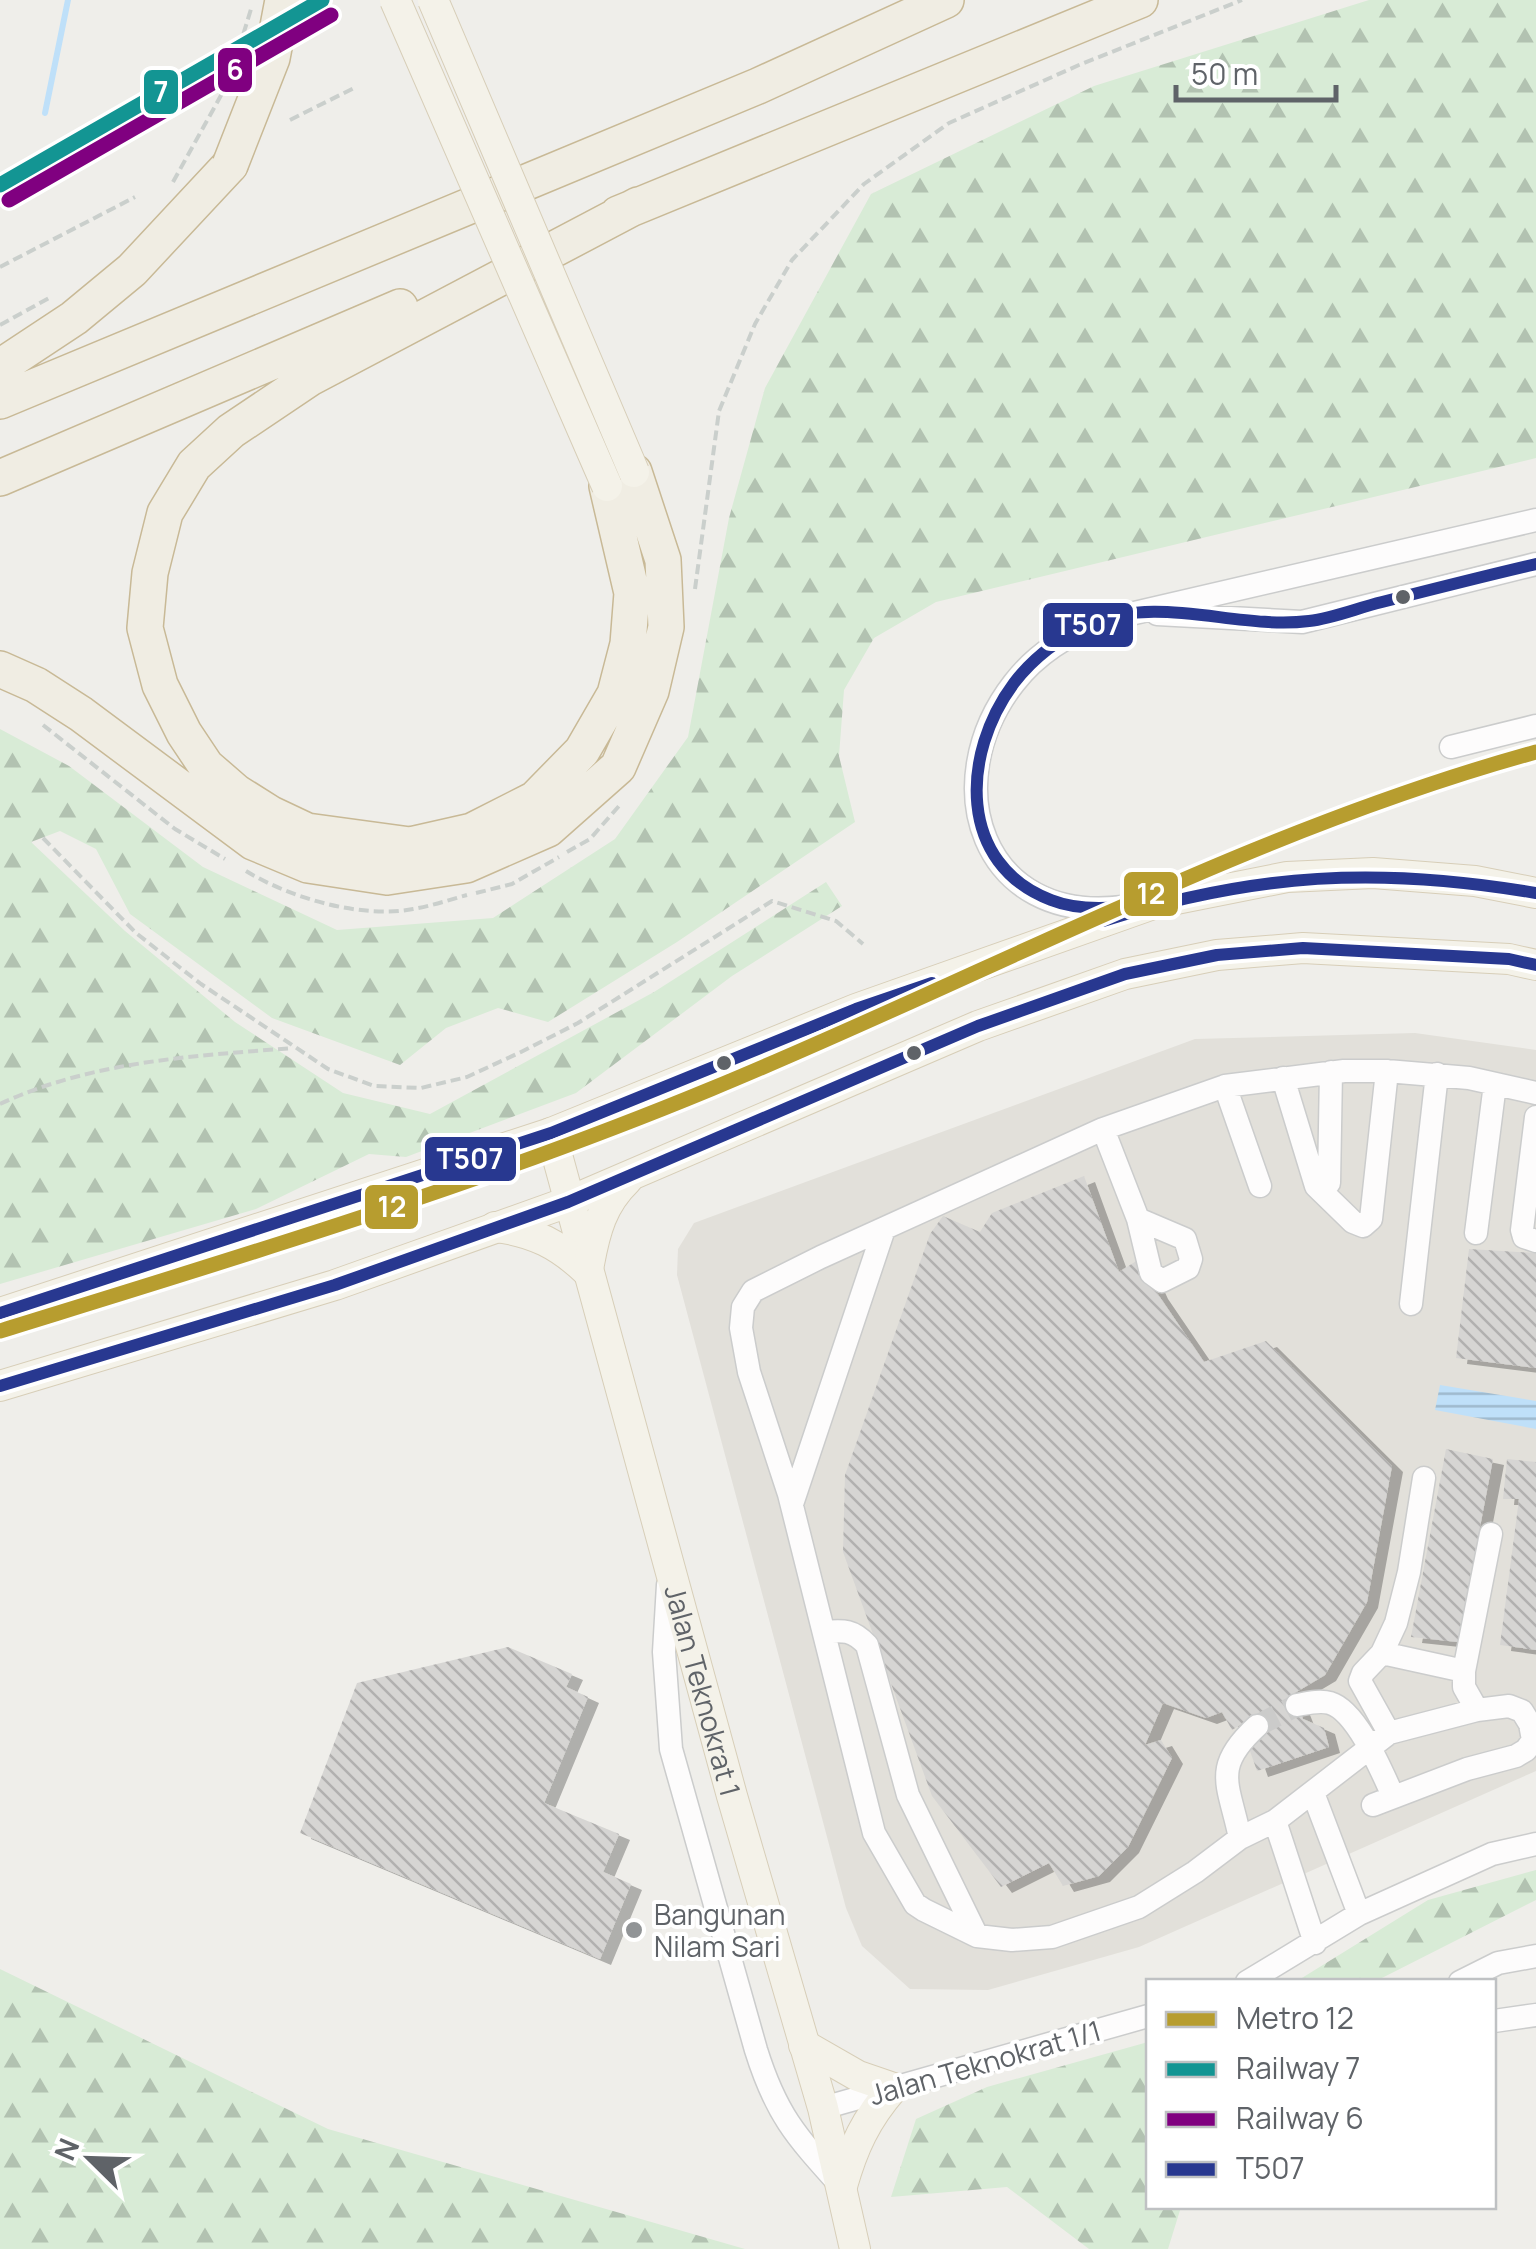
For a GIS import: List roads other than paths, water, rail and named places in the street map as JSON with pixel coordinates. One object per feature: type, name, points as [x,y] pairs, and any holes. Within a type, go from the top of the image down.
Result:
[{"type":"highway","points":[[0,401],[758,86],[946,0]]},
{"type":"highway","points":[[0,478],[638,205],[1140,0]]},
{"type":"highway","points":[[0,367],[74,318],[132,270],[230,165],[272,58],[268,1]]},
{"type":"highway","points":[[621,479],[632,593],[628,644],[615,694],[582,750],[535,800],[472,831],[410,845],[307,830],[270,814],[236,792],[206,766],[184,733],[160,685],[145,628],[150,573],[164,512],[194,465],[231,431],[310,378],[638,205]]},
{"type":"highway","points":[[0,670],[36,685],[81,714],[253,842],[308,865],[387,877],[466,865],[548,830],[618,767],[652,691],[666,627],[663,560],[621,479]]},
{"type":"main road","points":[[395,0],[621,479]]},
{"type":"main road","points":[[432,0],[621,479]]},
{"type":"main road","points":[[0,1312],[550,1133],[856,1010],[1156,902],[1287,878],[1373,873],[1475,881],[1536,893]]},
{"type":"main road","points":[[0,1386],[335,1285],[568,1202],[978,1026],[1125,974],[1217,955],[1303,948],[1509,960],[1536,965]]},
{"type":"main road","name":"Jalan Teknokrat 1","points":[[550,1133],[668,1566],[823,2108],[855,2249]]},
{"type":"main road","points":[[588,1272],[603,1209],[630,1177]]},
{"type":"main road","points":[[494,1226],[524,1230],[547,1240],[588,1272]]},
{"type":"main road","points":[[804,2045],[858,2076],[894,2088],[864,2125],[842,2187]]},
{"type":"street","points":[[1156,902],[1098,910],[1066,907],[1037,896],[990,854],[978,818],[977,780],[984,739],[994,712],[1014,682],[1041,654],[1066,636],[1100,620],[1536,520]]},
{"type":"street","points":[[1130,612],[1302,622],[1536,564]]},
{"type":"street","points":[[1451,747],[1536,726]]},
{"type":"street","points":[[1284,1078],[1316,1186],[1362,1226],[1371,1218],[1387,1071]]},
{"type":"street","points":[[1424,1478],[1396,1624],[1382,1653],[1360,1681],[1380,1739],[1383,1801],[1526,1750],[1533,1740],[1533,1720],[1515,1707],[1477,1710],[1380,1739],[1275,1820],[1240,1838],[1139,1907],[1052,1937],[1012,1940],[977,1936],[915,1904],[878,1844],[792,1504],[749,1372],[741,1328],[743,1307],[754,1291],[884,1229],[1103,1129],[1225,1086],[1330,1072],[1387,1071],[1437,1074],[1536,1093]]},
{"type":"street","points":[[1322,1191],[1329,1183],[1330,1072]]},
{"type":"street","points":[[1411,1304],[1437,1074]]},
{"type":"street","points":[[1476,1233],[1495,1084]]},
{"type":"street","points":[[1225,1086],[1260,1186]]},
{"type":"street","points":[[1536,1117],[1522,1230],[1524,1237],[1536,1241]]},
{"type":"street","points":[[1103,1129],[1138,1219]]},
{"type":"street","points":[[792,1504],[884,1229]]},
{"type":"street","points":[[1477,1710],[1464,1686],[1464,1671],[1491,1534]]},
{"type":"street","points":[[668,1566],[664,1652],[671,1749],[769,2092],[792,2132],[842,2187]]},
{"type":"street","points":[[824,1632],[845,1630],[858,1634],[867,1645],[908,1795],[977,1936]]},
{"type":"street","points":[[1382,1653],[1464,1671]]},
{"type":"street","points":[[1297,1705],[1327,1702],[1337,1706],[1380,1739]]},
{"type":"street","points":[[1240,1838],[1226,1770],[1235,1746],[1257,1726]]},
{"type":"street","points":[[1313,1793],[1359,1914]]},
{"type":"street","points":[[1275,1820],[1315,1943]]},
{"type":"street","points":[[1252,1979],[1359,1914],[1492,1854],[1536,1844]]},
{"type":"street","points":[[1466,1979],[1498,1963],[1536,1956]]},
{"type":"street","points":[[1496,2021],[1536,2015]]},
{"type":"street","name":"Jalan Teknokrat 1/1","points":[[823,2108],[1146,2017]]},
{"type":"water","points":[[1440,1385],[1536,1401],[1536,1429],[1435,1410]]},
{"type":"waterway","points":[[45,113],[68,0]]},
{"type":"tunnel","points":[[1257,1726],[1297,1705]]},
{"type":"metro line","name":"12","points":[[0,1331],[358,1218],[624,1124],[813,1046],[1222,863],[1430,784],[1536,752]]},
{"type":"rail line","name":"7","points":[[0,185],[322,0]]},
{"type":"rail line","name":"6","points":[[9,200],[331,15]]},
{"type":"place","name":"Bangunan Nilam Sari","points":[[634,1930]]}]
